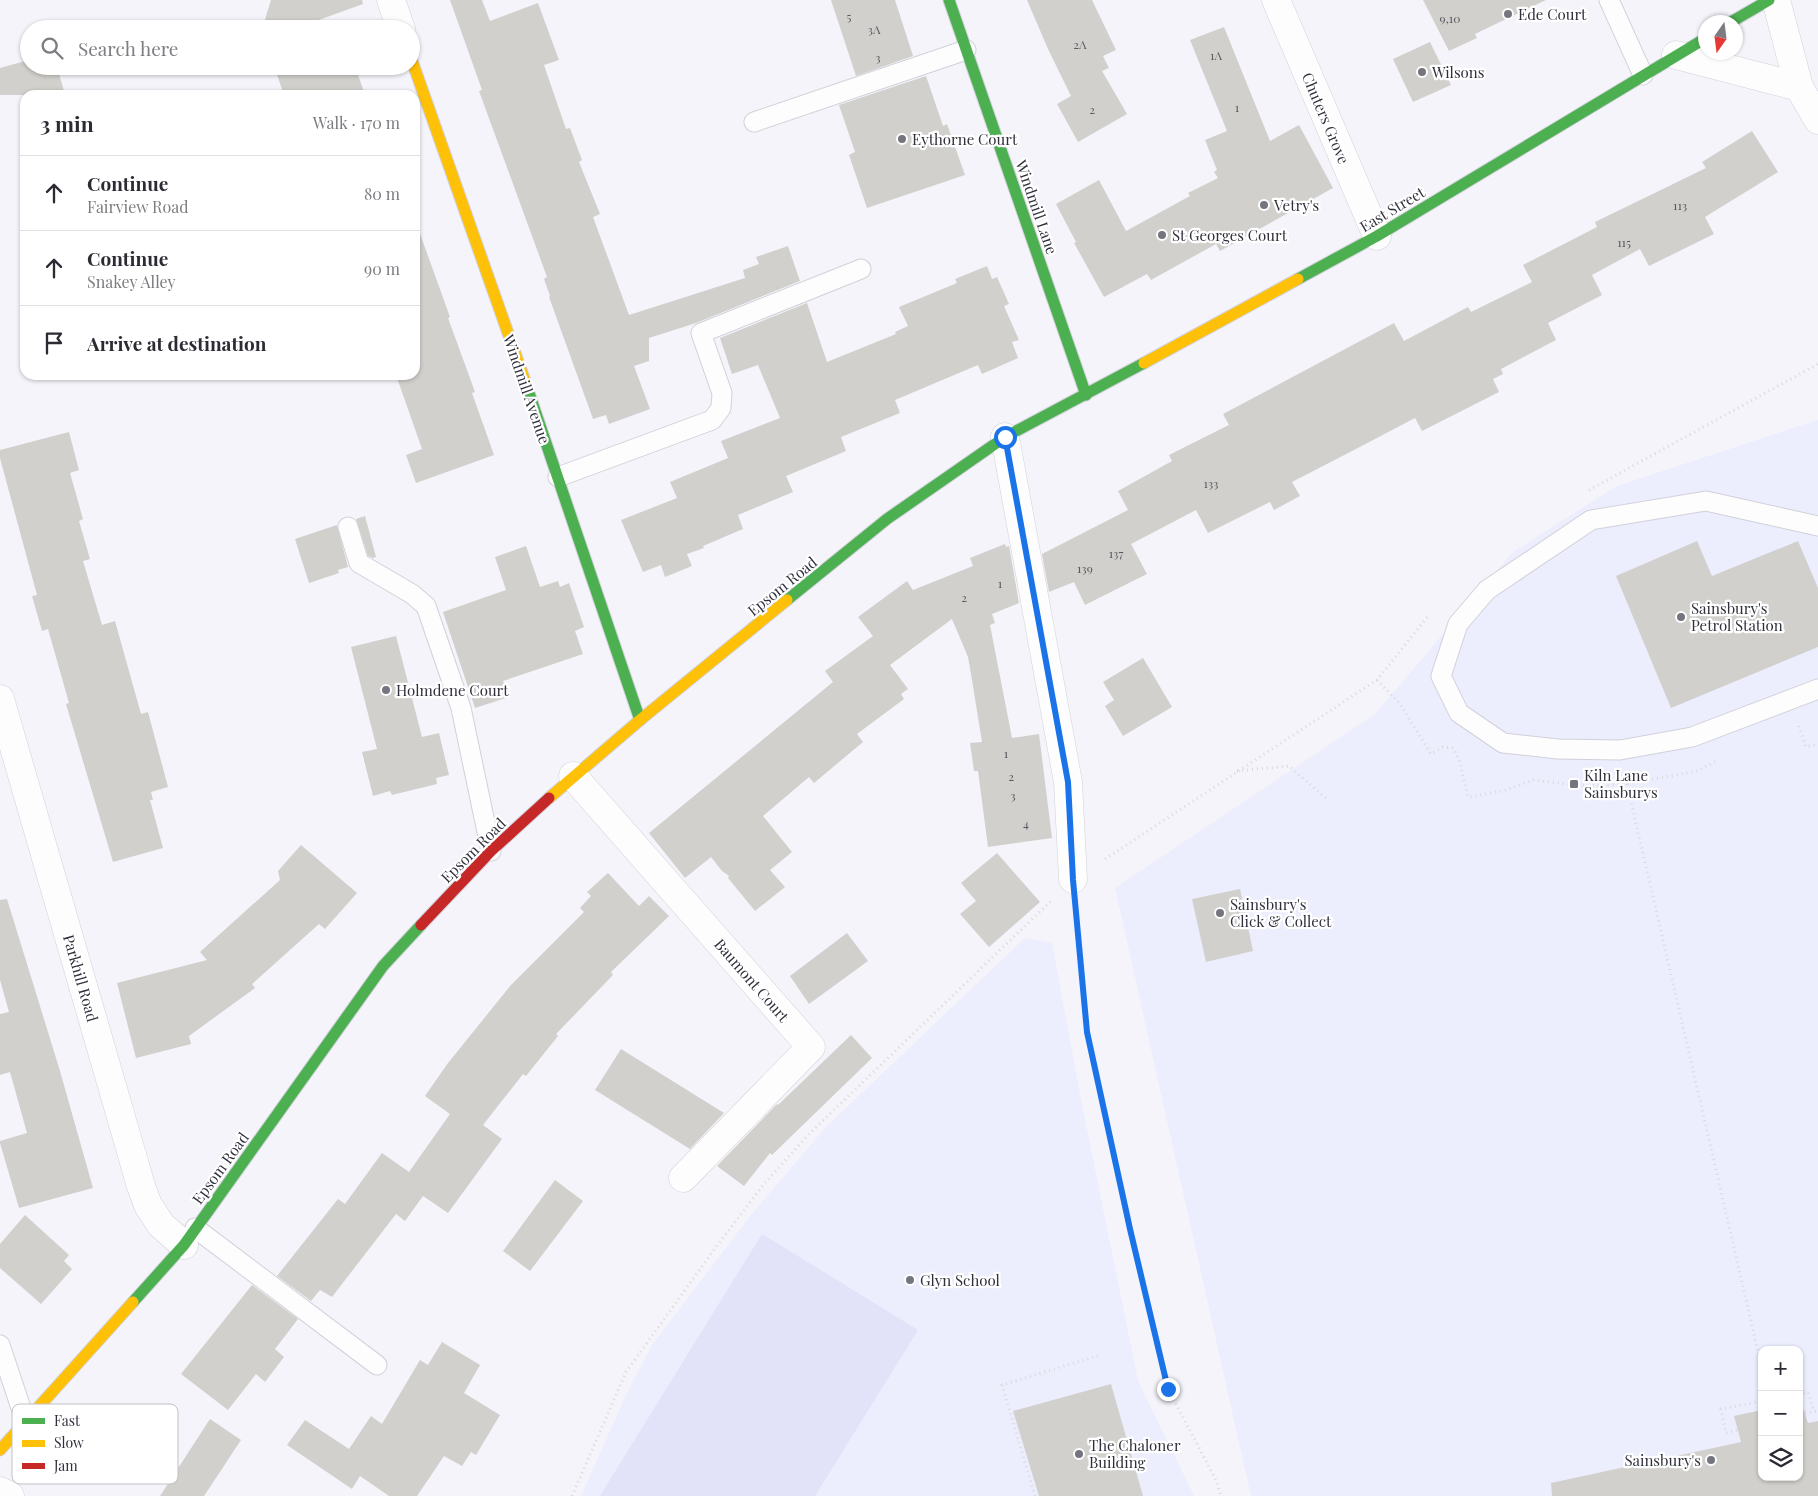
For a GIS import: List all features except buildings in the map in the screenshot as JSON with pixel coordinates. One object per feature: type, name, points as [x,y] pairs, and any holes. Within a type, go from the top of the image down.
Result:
[{"type":"main road","name":"Windmill Lane","points":[[949,0],[1086,396]]},
{"type":"main road","points":[[1743,15],[1769,0]]},
{"type":"main road","name":"East Street","points":[[1086,396],[1377,236],[1698,43]]},
{"type":"main road","name":"Windmill Avenue","points":[[417,75],[558,477],[640,720]]},
{"type":"main road","name":"Epsom Road","points":[[42,1404],[189,1236],[383,966],[491,851],[573,776],[887,519],[1005,437],[1086,396]]},
{"type":"main road","name":"Epsom Road","points":[[0,1450],[12,1437]]},
{"type":"street","points":[[391,0],[398,20]]},
{"type":"street","name":"Chuters Grove","points":[[1276,0],[1377,236]]},
{"type":"street","points":[[1776,0],[1799,86],[1818,120]]},
{"type":"street","points":[[1676,55],[1799,86]]},
{"type":"street","points":[[1005,437],[1068,782],[1073,880]]},
{"type":"street","name":"Parkhill Road","points":[[2,713],[141,1186],[148,1204],[160,1225],[189,1236]]},
{"type":"street","name":"Baumont Court","points":[[573,776],[811,1047],[683,1178]]},
{"type":"street","points":[[0,1491],[10,1496]]},
{"type":"lane","points":[[1609,0],[1643,75]]},
{"type":"lane","points":[[754,122],[966,50]]},
{"type":"lane","points":[[558,477],[712,420],[721,408],[722,393],[701,333],[861,269]]},
{"type":"lane","points":[[1818,526],[1706,501],[1591,520],[1487,590],[1458,624],[1441,676],[1459,713],[1503,743],[1558,750],[1620,750],[1692,737],[1818,689]]},
{"type":"lane","points":[[348,527],[359,563],[412,594],[426,606],[461,708],[491,851]]},
{"type":"lane","points":[[189,1236],[377,1365]]},
{"type":"lane","points":[[0,1345],[20,1404]]},
{"type":"path","points":[[1237,771],[1289,766],[1327,799]]},
{"type":"path","points":[[1626,784],[1758,1351]]},
{"type":"path","points":[[572,1496],[626,1372],[764,1184],[809,1134],[1073,880]]},
{"type":"path","points":[[1073,880],[1087,1032],[1130,1229],[1168,1389],[1216,1480],[1221,1496]]},
{"type":"path","points":[[1035,1496],[1002,1386],[1100,1355]]},
{"type":"path","points":[[1803,1393],[1808,1392],[1816,1411],[1805,1413]]},
{"type":"path","points":[[1738,1430],[1726,1433],[1720,1409],[1758,1402]]},
{"type":"shaded area","points":[[1818,420],[1818,1496],[1251,1496],[1115,888],[1375,714],[1513,552],[1617,486]]},
{"type":"shaded area","name":"Glyn School","points":[[1025,938],[1052,943],[1082,1105],[1138,1381],[1194,1496],[581,1496],[626,1395],[652,1345],[751,1215],[826,1127]]},
{"type":"shaded area","points":[[762,1234],[918,1330],[815,1496],[600,1496]]},
{"type":"traffic: fast","points":[[949,0],[1086,395]]},
{"type":"traffic: fast","points":[[1743,15],[1769,0]]},
{"type":"traffic: fast","points":[[1298,279],[1377,236],[1698,43]]},
{"type":"traffic: fast","points":[[787,600],[887,519],[1005,437],[1144,363]]},
{"type":"traffic: fast","points":[[527,387],[640,720]]},
{"type":"traffic: fast","points":[[133,1302],[184,1245],[383,966],[421,925]]},
{"type":"traffic: slow","points":[[417,75],[527,387]]},
{"type":"traffic: slow","points":[[1144,363],[1298,279]]},
{"type":"traffic: slow","points":[[549,798],[640,720],[787,600]]},
{"type":"traffic: slow","points":[[41,1404],[133,1302]]},
{"type":"traffic: slow","points":[[0,1450],[12,1437]]},
{"type":"traffic: jam","points":[[421,925],[491,851],[549,798]]},
{"type":"place","name":"Ede Court","points":[[1508,14]]},
{"type":"place","name":"Wilsons","points":[[1422,72]]},
{"type":"place","name":"Eythorne Court","points":[[902,139]]},
{"type":"place","name":"Vetry's","points":[[1264,205]]},
{"type":"place","name":"St Georges Court","points":[[1162,235]]},
{"type":"place","name":"Sainsbury's Petrol Station","points":[[1681,617]]},
{"type":"place","name":"Holmdene Court","points":[[386,690]]},
{"type":"place","name":"Kiln Lane Sainsburys","points":[[1574,784]]},
{"type":"place","name":"Sainsbury's Click & Collect","points":[[1220,913]]},
{"type":"place","name":"Glyn School","points":[[910,1280]]},
{"type":"place","name":"The Chaloner Building","points":[[1079,1454]]},
{"type":"place","name":"Sainsbury's","points":[[1711,1460]]},
{"type":"route","points":[[1005,437],[1068,782],[1073,880],[1087,1032],[1130,1229],[1168,1389]]}]
